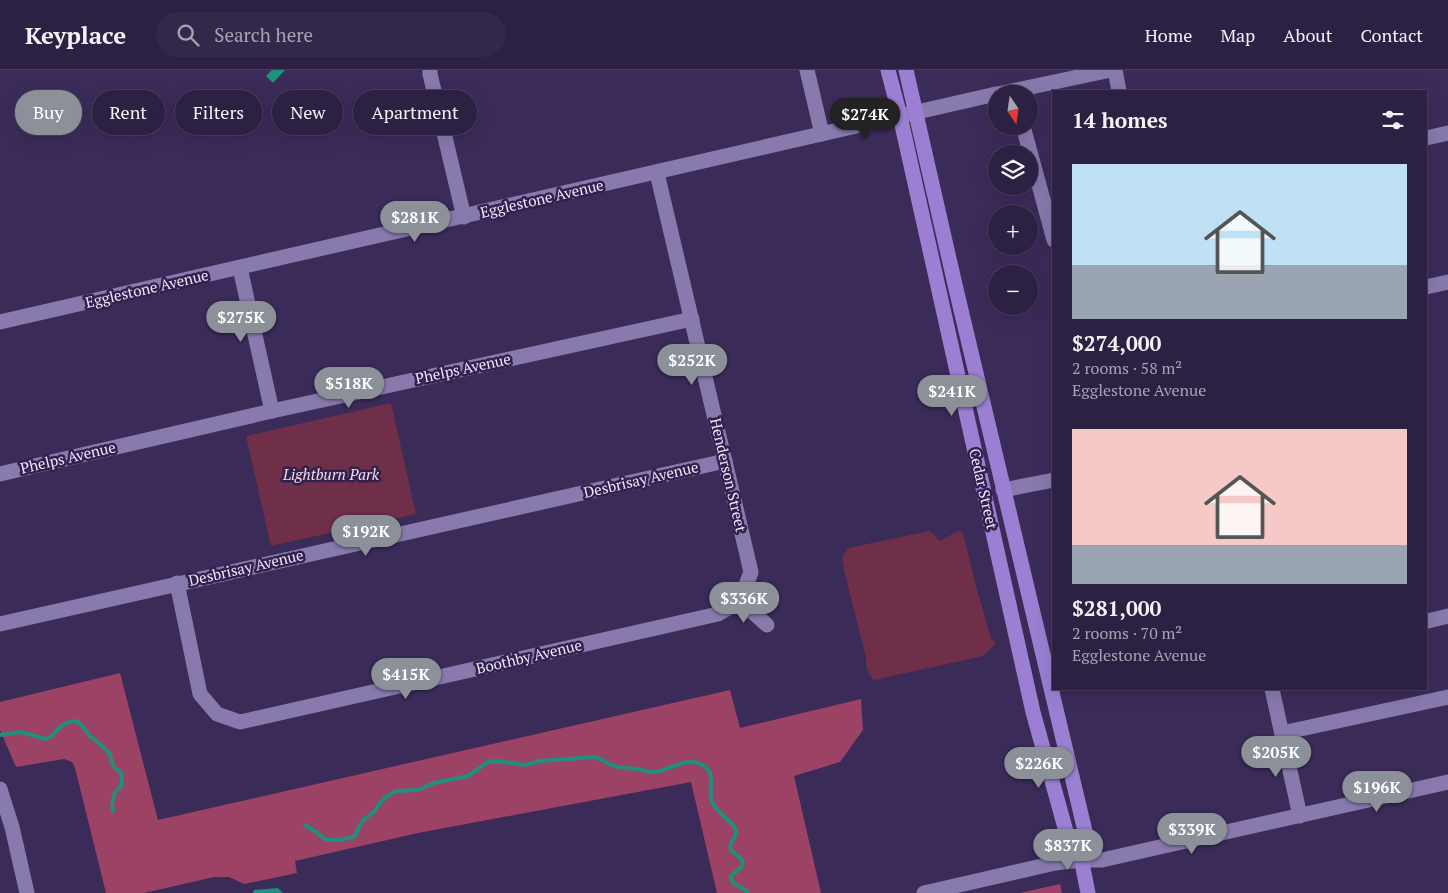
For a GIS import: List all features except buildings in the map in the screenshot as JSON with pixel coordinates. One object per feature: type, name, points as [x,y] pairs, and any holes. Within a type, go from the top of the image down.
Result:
[{"type":"main road","name":"Cedar Street","points":[[888,70],[900,116],[1033,712],[1067,835],[1078,843]]},
{"type":"main road","name":"Cedar Street","points":[[906,70],[1003,490],[1085,831],[1078,843],[1088,893]]},
{"type":"street","points":[[430,70],[464,216]]},
{"type":"street","points":[[808,70],[822,134]]},
{"type":"street","name":"Egglestone Avenue","points":[[1038,87],[1111,70]]},
{"type":"street","points":[[1115,70],[1119,90]]},
{"type":"street","name":"Egglestone Avenue","points":[[0,322],[988,96]]},
{"type":"street","points":[[1427,138],[1448,133]]},
{"type":"street","points":[[1025,135],[1052,233]]},
{"type":"street","name":"Henderson Street","points":[[657,173],[751,572],[740,601]]},
{"type":"street","points":[[240,268],[272,411]]},
{"type":"street","points":[[1427,287],[1448,282]]},
{"type":"street","name":"Phelps Avenue","points":[[0,474],[272,411],[692,319]]},
{"type":"street","name":"Desbrisay Avenue","points":[[0,624],[726,461]]},
{"type":"street","points":[[1003,490],[1052,480]]},
{"type":"street","name":"Boothby Avenue","points":[[178,583],[200,694],[217,714],[240,722],[718,614],[740,601]]},
{"type":"street","points":[[740,601],[767,624]]},
{"type":"street","points":[[1427,620],[1448,616]]},
{"type":"street","points":[[1272,690],[1300,816]]},
{"type":"street","points":[[1282,733],[1448,697]]},
{"type":"street","points":[[924,893],[1055,863],[1102,860],[1448,782]]},
{"type":"street","points":[[0,790],[12,827],[28,893]]},
{"type":"green space","name":"Lightburn Park","points":[[391,403],[416,514],[271,546],[246,436]]},
{"type":"green space","points":[[930,531],[940,541],[958,531],[963,533],[991,639],[994,640],[995,644],[983,656],[874,680],[867,670],[866,657],[842,558],[848,548]]},
{"type":"shaded area","points":[[272,70],[285,70],[273,83],[266,76]]},
{"type":"shaded area","points":[[120,673],[158,820],[730,690],[740,728],[861,699],[863,730],[840,762],[794,776],[821,893],[717,893],[691,782],[418,833],[295,861],[297,873],[244,884],[229,877],[214,877],[144,893],[106,893],[72,762],[64,759],[16,767],[0,730],[0,702]]},
{"type":"shaded area","points":[[1060,884],[1062,893],[1020,893]]},
{"type":"shaded area","points":[[278,888],[283,893],[253,893],[254,890]]},
{"type":"waterway","points":[[0,735],[21,732],[46,739],[51,737],[60,727],[69,722],[76,721],[107,750],[113,765],[121,772],[122,785],[113,796],[113,811]]},
{"type":"waterway","points":[[305,825],[326,840],[354,837],[363,820],[375,811],[387,796],[396,791],[418,790],[434,783],[468,776],[488,762],[496,761],[526,765],[540,761],[595,757],[622,768],[650,772],[656,772],[687,762],[694,762],[701,764],[709,771],[711,776],[712,802],[736,830],[730,846],[743,863],[731,876],[733,882],[748,893]]}]
